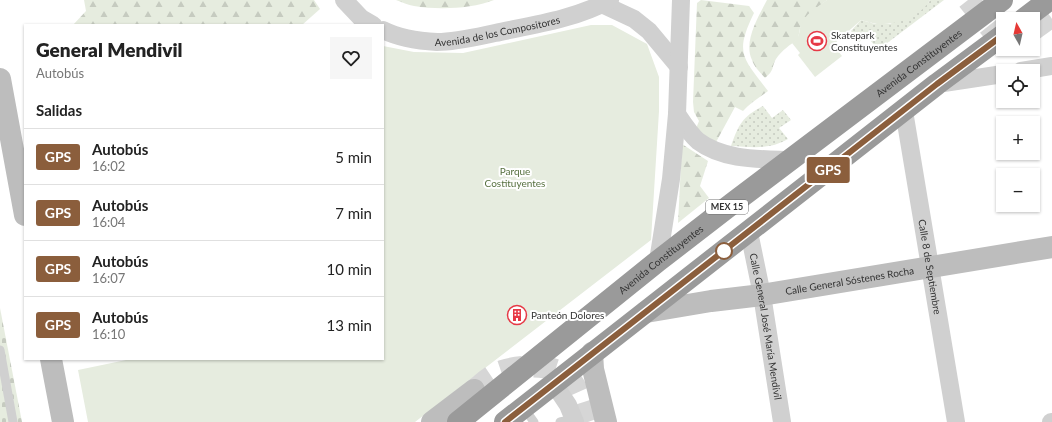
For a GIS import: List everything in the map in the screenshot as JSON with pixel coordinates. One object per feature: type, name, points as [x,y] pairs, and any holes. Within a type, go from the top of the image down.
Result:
[{"type":"highway","name":"Avenida Constituyentes","points":[[458,422],[658,261],[788,160],[975,15],[1002,0]]},
{"type":"highway","points":[[1033,12],[1049,0]]},
{"type":"highway","name":"MEX 15","points":[[505,422],[529,415],[554,384],[592,353],[996,39]]},
{"type":"street","points":[[344,0],[361,18],[371,24]]},
{"type":"street","points":[[658,261],[671,179],[677,114],[681,0]]},
{"type":"street","points":[[606,2],[649,31],[679,67]]},
{"type":"street","name":"Avenida de los Compositores","points":[[384,30],[397,36],[422,41],[439,42],[511,30],[564,18],[606,2]]},
{"type":"street","points":[[1040,68],[1052,66]]},
{"type":"street","points":[[937,84],[996,75]]},
{"type":"street","points":[[0,79],[24,210]]},
{"type":"street","name":"Calle 8 de Septiembre","points":[[904,111],[956,422]]},
{"type":"street","points":[[677,114],[698,140],[717,151],[760,159],[788,160]]},
{"type":"street","name":"Calle General José María Mendívil","points":[[749,232],[762,295],[782,422]]},
{"type":"street","name":"Calle General Sóstenes Rocha","points":[[646,312],[711,301],[762,295],[1052,246]]},
{"type":"street","points":[[592,353],[593,369],[606,422]]},
{"type":"street","points":[[52,360],[63,422]]},
{"type":"street","points":[[554,384],[568,405],[570,421]]},
{"type":"street","points":[[432,422],[474,390]]},
{"type":"lane","points":[[0,350],[13,422]]},
{"type":"green space","points":[[84,0],[314,0],[320,9],[303,24],[74,24],[86,11]]},
{"type":"green space","points":[[396,0],[494,0],[465,7],[433,8],[414,6]]},
{"type":"green space","points":[[701,0],[749,6],[754,13],[744,38],[744,55],[752,71],[768,91],[743,111],[735,107],[715,144],[695,131],[699,121],[694,112],[693,102],[697,3]]},
{"type":"green space","points":[[767,0],[827,0],[808,15],[800,28],[798,39],[778,56],[772,71],[765,78],[753,63],[749,45],[756,21]]},
{"type":"green space","name":"Skatepark Constituyentes","points":[[827,0],[930,0],[913,16],[899,22],[877,24],[861,20],[833,45],[842,56],[815,77],[798,55],[800,53],[792,43],[798,37],[801,24],[805,18],[814,9]]},
{"type":"green space","points":[[930,0],[944,0],[878,50],[867,36],[859,42],[851,31],[861,20],[875,24],[890,24],[929,2]]},
{"type":"green space","name":"Parque Costituyentes","points":[[591,25],[612,25],[647,44],[659,77],[659,111],[651,240],[415,422],[88,422],[78,370],[126,360],[384,360],[384,46],[414,52],[463,53]]},
{"type":"green space","points":[[763,106],[772,118],[783,110],[791,120],[779,128],[788,139],[774,145],[767,146],[731,146],[736,132],[742,122],[750,114]]},
{"type":"green space","points":[[682,144],[708,161],[700,186],[709,198],[678,223]]},
{"type":"green space","points":[[0,308],[22,422],[0,422]]},
{"type":"tunnel","points":[[968,0],[992,30],[996,32]]},
{"type":"tunnel","points":[[1040,25],[1052,16]]},
{"type":"tunnel","points":[[474,390],[495,374],[510,369],[519,367],[538,367],[556,370],[570,379],[579,394],[588,422]]},
{"type":"bus line","name":"GPS","points":[[505,422],[937,84],[996,40]]},
{"type":"place","name":"Skatepark Constituyentes","points":[[817,41]]},
{"type":"place","name":"Panteón Dolores","points":[[517,315]]}]
